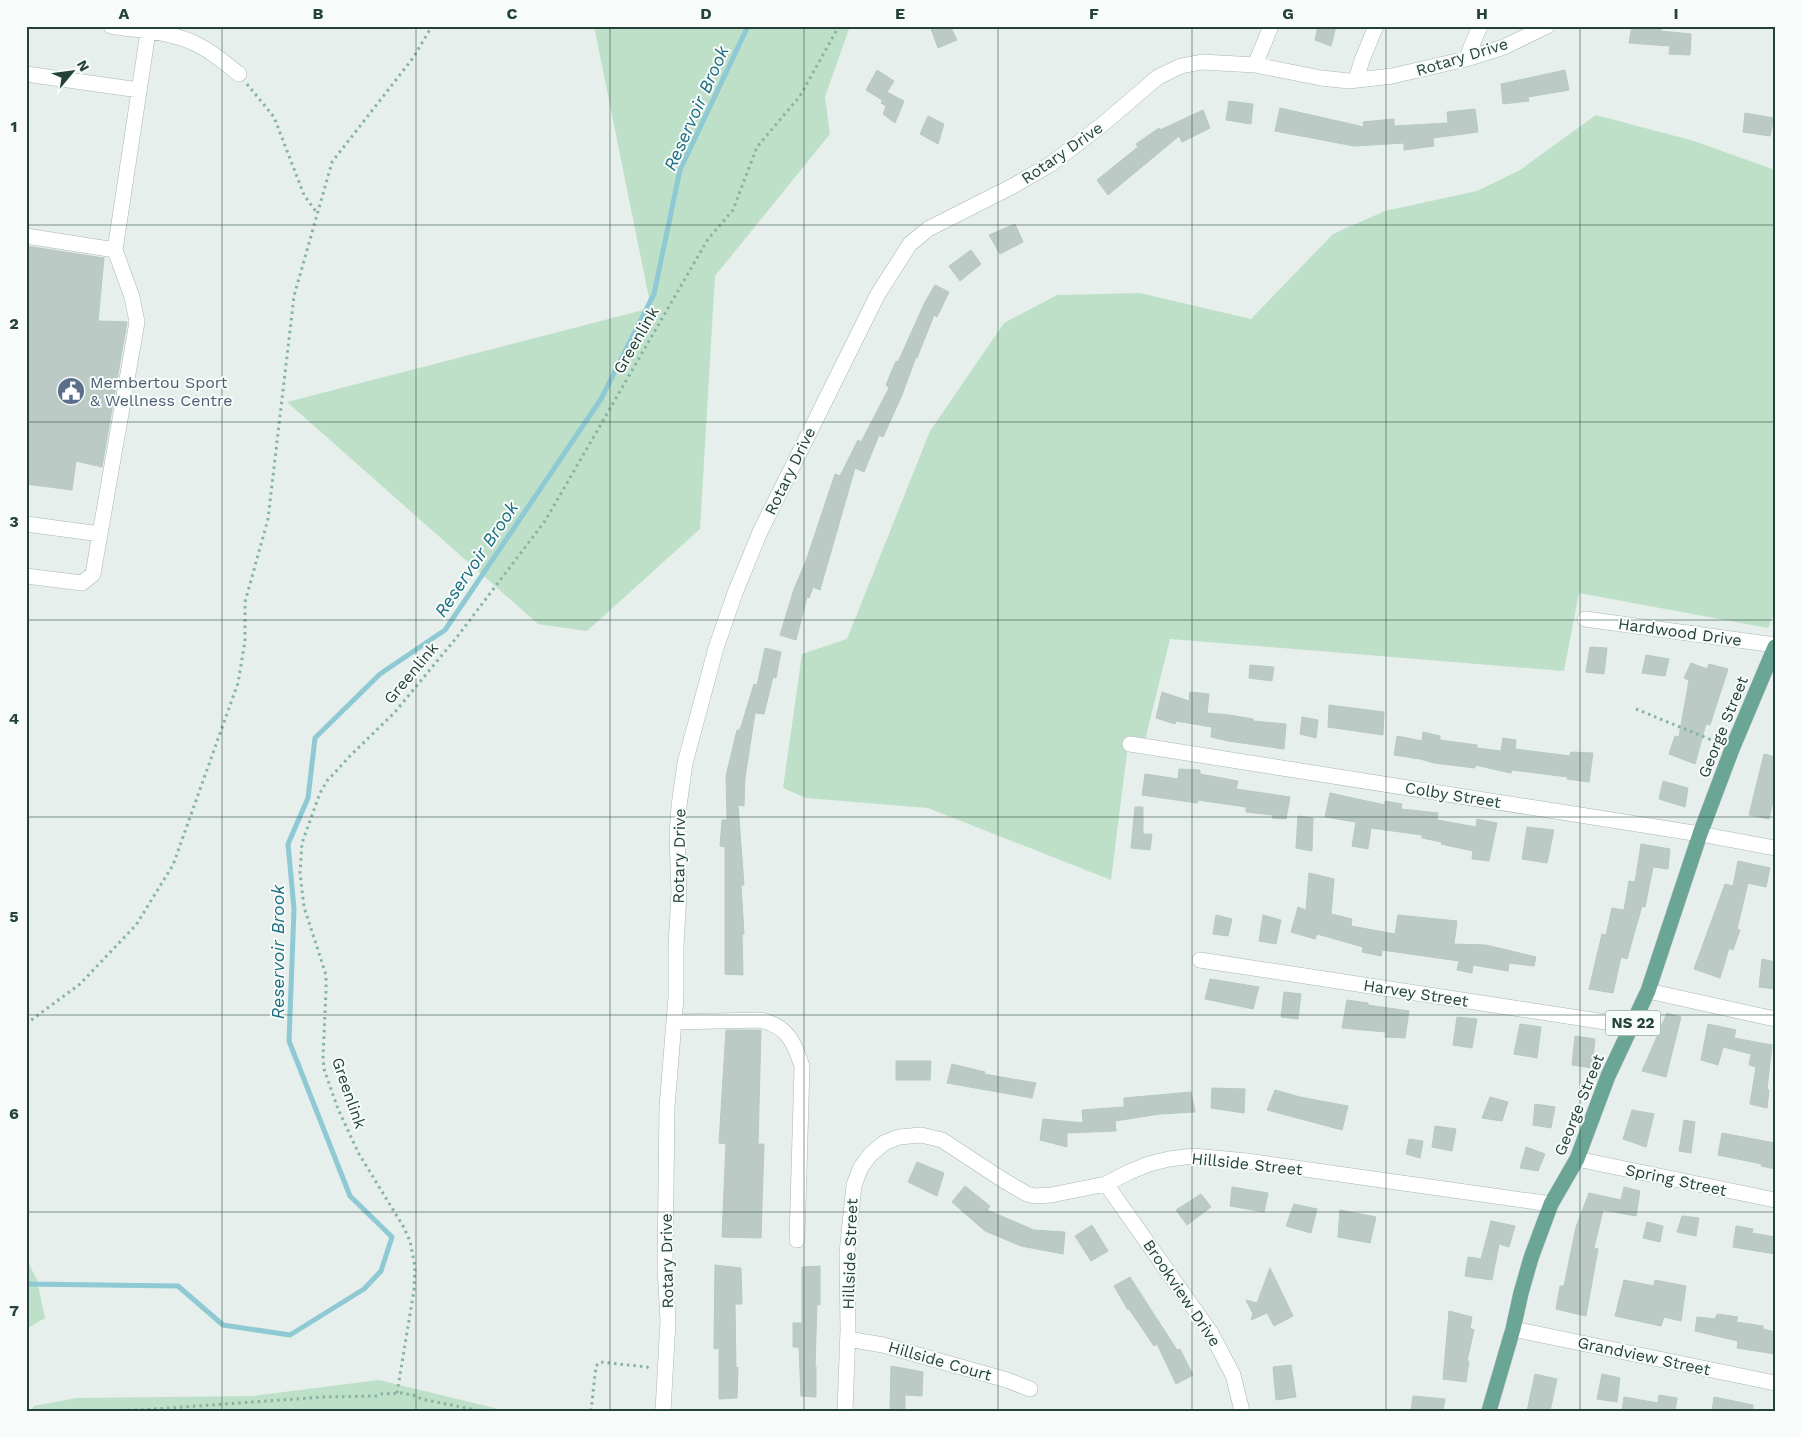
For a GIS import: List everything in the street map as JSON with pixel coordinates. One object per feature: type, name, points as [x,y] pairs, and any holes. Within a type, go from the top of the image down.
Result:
[{"type":"main road","name":"George Street","points":[[1489,1411],[1521,1293],[1551,1204],[1577,1159],[1608,1076],[1648,991],[1700,834],[1732,749],[1775,646]]},
{"type":"street","points":[[111,26],[176,36],[199,45],[239,74]]},
{"type":"street","points":[[1255,65],[1271,26]]},
{"type":"street","points":[[1356,80],[1376,26]]},
{"type":"street","points":[[1466,59],[1480,26]]},
{"type":"street","name":"Rotary Drive","points":[[663,1411],[668,1321],[665,1266],[667,1107],[674,1022],[678,900],[676,835],[685,763],[716,648],[735,593],[760,532],[890,272],[918,235],[936,224],[1013,186],[1051,164],[1103,124],[1150,83],[1166,72],[1180,66],[1194,63],[1226,62],[1350,81],[1410,73],[1466,59],[1504,47],[1547,26]]},
{"type":"street","points":[[26,576],[82,583],[93,574],[137,322],[132,297],[115,250],[148,32]]},
{"type":"street","points":[[26,74],[139,90]]},
{"type":"street","points":[[26,236],[115,250]]},
{"type":"street","points":[[26,524],[100,534]]},
{"type":"street","name":"Hardwood Drive","points":[[1585,619],[1775,646]]},
{"type":"street","name":"Colby Street","points":[[1130,744],[1700,834],[1775,848]]},
{"type":"street","name":"Harvey Street","points":[[1200,960],[1632,1026]]},
{"type":"street","points":[[1648,991],[1775,1019]]},
{"type":"street","points":[[674,1022],[761,1020],[774,1024],[788,1034],[796,1047],[802,1066],[797,1240]]},
{"type":"street","name":"Hillside Street","points":[[845,1411],[848,1339],[847,1253],[854,1185],[866,1159],[884,1143],[910,1135],[935,1138],[948,1143],[1027,1194],[1035,1196],[1051,1195],[1106,1184],[1129,1172],[1159,1161],[1179,1157],[1202,1157],[1247,1161],[1551,1204]]},
{"type":"street","name":"Spring Street","points":[[1577,1159],[1775,1200]]},
{"type":"street","name":"Brookview Drive","points":[[1106,1184],[1211,1332],[1229,1366],[1238,1390],[1242,1411]]},
{"type":"street","name":"Grandview Street","points":[[1513,1328],[1775,1383]]},
{"type":"street","name":"Hillside Court","points":[[848,1339],[883,1345],[1007,1380],[1030,1389]]},
{"type":"path","points":[[26,1024],[80,984],[136,926],[174,865],[238,683],[245,641],[244,602],[268,519],[294,296],[332,162],[412,58],[432,26]]},
{"type":"path","name":"Greenlink","points":[[397,1393],[414,1290],[415,1267],[410,1241],[403,1226],[359,1154],[338,1109],[324,1069],[322,1057],[326,975],[304,907],[300,873],[302,843],[320,793],[327,781],[382,726],[458,637],[545,521],[666,316],[708,239],[733,210],[757,147],[800,96],[839,26]]},
{"type":"path","points":[[239,74],[274,116],[304,195],[317,213]]},
{"type":"path","points":[[1636,709],[1732,749]]},
{"type":"path","points":[[590,1411],[596,1366],[600,1362],[647,1367],[652,1369],[654,1374]]},
{"type":"path","points":[[76,1411],[140,1410],[324,1397],[377,1396],[397,1393],[482,1411]]},
{"type":"green space","points":[[594,26],[850,26],[825,97],[830,134],[715,276],[700,529],[587,631],[538,624],[287,402],[651,308]]},
{"type":"green space","points":[[1596,115],[1694,141],[1775,170],[1775,612],[1768,628],[1579,593],[1564,671],[1170,639],[1145,740],[1129,737],[1111,880],[928,808],[806,798],[783,788],[802,654],[847,639],[930,431],[1004,323],[1057,295],[1140,293],[1251,319],[1333,234],[1385,211],[1477,191],[1520,170]]},
{"type":"green space","points":[[26,1258],[37,1280],[45,1318],[26,1329]]},
{"type":"green space","points":[[379,1380],[507,1411],[31,1411],[34,1406],[76,1398],[253,1396]]},
{"type":"building","points":[[930,26],[950,26],[957,40],[938,48]]},
{"type":"building","points":[[1318,26],[1336,26],[1331,46],[1315,40]]},
{"type":"building","points":[[1632,26],[1661,26],[1661,31],[1691,34],[1690,55],[1669,54],[1670,46],[1629,43]]},
{"type":"building","points":[[877,70],[894,81],[882,100],[866,90]]},
{"type":"building","points":[[1565,70],[1569,90],[1528,97],[1529,101],[1503,104],[1501,84]]},
{"type":"building","points":[[887,92],[904,101],[895,123],[883,114],[886,106],[881,103]]},
{"type":"building","points":[[1229,101],[1253,104],[1251,124],[1226,120]]},
{"type":"building","points":[[1280,108],[1364,127],[1363,122],[1394,119],[1394,126],[1448,123],[1447,112],[1475,109],[1478,132],[1433,138],[1434,146],[1404,150],[1404,143],[1354,146],[1275,131]]},
{"type":"building","points":[[1203,110],[1210,128],[1182,142],[1179,136],[1108,195],[1097,180],[1138,147],[1136,144],[1159,128],[1160,130]]},
{"type":"building","points":[[1745,113],[1774,118],[1770,136],[1743,132]]},
{"type":"building","points":[[928,116],[944,124],[938,144],[920,134]]},
{"type":"building","points":[[1015,224],[1023,242],[1000,254],[989,235]]},
{"type":"building","name":"Membertou Sport & Wellness Centre","points":[[26,246],[104,258],[98,321],[127,322],[102,467],[76,461],[72,490],[26,484]]},
{"type":"building","points":[[971,250],[981,264],[960,281],[949,266]]},
{"type":"building","points":[[935,285],[949,292],[937,317],[934,315],[883,437],[879,435],[864,472],[855,468],[820,590],[813,587],[809,598],[807,597],[796,640],[780,635],[794,589],[806,561],[835,474],[840,476],[858,440],[861,442],[889,388],[886,385],[896,361],[898,362],[925,302]]},
{"type":"building","points":[[1590,647],[1607,648],[1604,674],[1586,672]]},
{"type":"building","points":[[765,648],[781,652],[776,678],[773,677],[764,714],[755,713],[745,778],[744,806],[738,805],[744,885],[741,885],[744,934],[742,934],[743,975],[725,974],[725,847],[720,846],[722,820],[727,820],[726,776],[737,730],[740,730],[754,684],[757,685]]},
{"type":"building","points":[[1646,655],[1669,659],[1665,676],[1642,673]]},
{"type":"building","points":[[1691,663],[1707,669],[1709,664],[1728,669],[1710,725],[1706,724],[1695,764],[1669,754],[1675,736],[1679,737],[1689,680],[1684,678]]},
{"type":"building","points":[[1250,665],[1274,667],[1272,681],[1249,678]]},
{"type":"building","points":[[1162,692],[1189,701],[1190,692],[1209,694],[1207,713],[1253,719],[1253,721],[1286,724],[1284,749],[1211,737],[1212,727],[1176,721],[1175,724],[1156,718]]},
{"type":"building","points":[[1329,705],[1384,712],[1383,735],[1328,727]]},
{"type":"building","points":[[1302,717],[1318,720],[1316,738],[1300,734]]},
{"type":"building","points":[[1423,732],[1440,736],[1440,740],[1477,745],[1477,748],[1501,751],[1503,738],[1516,740],[1515,749],[1570,756],[1571,752],[1593,753],[1589,782],[1567,779],[1568,777],[1512,770],[1511,773],[1475,765],[1475,768],[1434,763],[1394,755],[1397,736],[1422,741]]},
{"type":"building","points":[[1764,754],[1775,757],[1775,792],[1769,819],[1749,815]]},
{"type":"building","points":[[1179,769],[1200,770],[1200,774],[1238,781],[1236,789],[1290,797],[1286,819],[1272,818],[1273,815],[1246,812],[1246,807],[1198,800],[1197,803],[1142,795],[1145,774],[1178,779]]},
{"type":"building","points":[[1663,781],[1688,788],[1685,807],[1659,799]]},
{"type":"building","points":[[1330,793],[1385,805],[1385,801],[1402,804],[1401,809],[1438,813],[1437,820],[1476,827],[1477,819],[1497,823],[1489,861],[1472,859],[1473,851],[1441,844],[1442,842],[1422,838],[1422,835],[1371,828],[1368,849],[1352,846],[1356,822],[1325,817]]},
{"type":"building","points":[[1135,807],[1143,807],[1143,834],[1152,834],[1150,850],[1131,848]]},
{"type":"building","points":[[1298,816],[1313,818],[1312,851],[1296,848]]},
{"type":"building","points":[[1527,827],[1554,830],[1547,863],[1522,859]]},
{"type":"building","points":[[1641,844],[1670,849],[1668,869],[1653,867],[1645,907],[1642,906],[1627,959],[1621,957],[1613,993],[1589,989],[1602,934],[1606,935],[1612,908],[1624,910],[1629,881],[1635,882]]},
{"type":"building","points":[[1738,861],[1770,868],[1766,887],[1748,883],[1737,929],[1740,930],[1733,950],[1729,948],[1720,978],[1694,969],[1725,884],[1733,886]]},
{"type":"building","points":[[1309,873],[1334,879],[1331,914],[1352,919],[1351,926],[1395,934],[1398,915],[1457,921],[1454,944],[1486,945],[1536,957],[1534,966],[1509,963],[1508,971],[1473,965],[1472,973],[1457,970],[1459,961],[1382,950],[1381,956],[1362,952],[1363,947],[1317,934],[1315,939],[1291,932],[1298,907],[1306,910]]},
{"type":"building","points":[[1216,915],[1232,919],[1228,936],[1213,934]]},
{"type":"building","points":[[1263,915],[1281,920],[1276,944],[1259,941]]},
{"type":"building","points":[[1762,959],[1775,962],[1775,989],[1759,987]]},
{"type":"building","points":[[1210,979],[1259,987],[1253,1009],[1205,999]]},
{"type":"building","points":[[1284,992],[1301,994],[1298,1019],[1281,1017]]},
{"type":"building","points":[[1347,1000],[1409,1011],[1405,1038],[1385,1037],[1386,1032],[1342,1028]]},
{"type":"building","points":[[1667,1013],[1681,1017],[1666,1077],[1642,1071]]},
{"type":"building","points":[[1457,1017],[1477,1019],[1472,1048],[1453,1045]]},
{"type":"building","points":[[1520,1024],[1541,1027],[1537,1058],[1514,1054]]},
{"type":"building","points":[[1708,1024],[1736,1030],[1734,1038],[1772,1045],[1767,1089],[1769,1090],[1767,1108],[1750,1104],[1756,1067],[1749,1065],[1751,1054],[1723,1047],[1718,1065],[1701,1060]]},
{"type":"building","points":[[726,1030],[761,1030],[758,1144],[764,1144],[761,1238],[722,1237],[726,1144],[719,1143]]},
{"type":"building","points":[[1575,1036],[1595,1039],[1592,1068],[1572,1065]]},
{"type":"building","points":[[896,1061],[931,1061],[930,1080],[896,1080]]},
{"type":"building","points":[[952,1064],[985,1072],[984,1074],[1036,1083],[1032,1098],[947,1083]]},
{"type":"building","points":[[1212,1088],[1245,1089],[1244,1113],[1211,1108]]},
{"type":"building","points":[[1275,1090],[1348,1106],[1342,1130],[1267,1110]]},
{"type":"building","points":[[1191,1092],[1195,1112],[1160,1114],[1115,1121],[1116,1131],[1067,1133],[1067,1147],[1040,1140],[1043,1119],[1083,1123],[1082,1110],[1124,1107],[1124,1098]]},
{"type":"building","points":[[1490,1097],[1508,1102],[1502,1121],[1482,1118]]},
{"type":"building","points":[[1535,1104],[1555,1107],[1551,1128],[1533,1125]]},
{"type":"building","points":[[1632,1110],[1654,1114],[1646,1147],[1623,1139]]},
{"type":"building","points":[[1684,1120],[1695,1122],[1691,1153],[1679,1151]]},
{"type":"building","points":[[1435,1126],[1456,1129],[1452,1151],[1432,1147]]},
{"type":"building","points":[[1722,1133],[1775,1143],[1775,1169],[1761,1166],[1762,1164],[1718,1155]]},
{"type":"building","points":[[1409,1139],[1423,1141],[1420,1158],[1406,1154]]},
{"type":"building","points":[[1526,1147],[1545,1154],[1538,1171],[1520,1168]]},
{"type":"building","points":[[917,1162],[944,1173],[937,1196],[908,1182]]},
{"type":"building","points":[[965,1186],[990,1206],[987,1210],[1034,1230],[1065,1232],[1063,1254],[1021,1246],[985,1231],[952,1202]]},
{"type":"building","points":[[1232,1187],[1268,1193],[1264,1212],[1230,1206]]},
{"type":"building","points":[[1624,1187],[1640,1191],[1636,1216],[1603,1210],[1594,1248],[1598,1249],[1586,1316],[1556,1309],[1560,1286],[1564,1286],[1576,1227],[1589,1193],[1621,1200]]},
{"type":"building","points":[[1201,1194],[1211,1207],[1187,1225],[1176,1210]]},
{"type":"building","points":[[1294,1204],[1317,1209],[1311,1233],[1286,1226]]},
{"type":"building","points":[[1340,1210],[1376,1217],[1370,1243],[1338,1237]]},
{"type":"building","points":[[1682,1216],[1699,1218],[1696,1236],[1677,1232]]},
{"type":"building","points":[[1491,1221],[1515,1226],[1509,1247],[1499,1244],[1492,1280],[1465,1276],[1468,1257],[1481,1259]]},
{"type":"building","points":[[1647,1222],[1663,1226],[1660,1242],[1643,1238]]},
{"type":"building","points":[[1092,1225],[1108,1251],[1091,1261],[1075,1236]]},
{"type":"building","points":[[1736,1226],[1753,1229],[1752,1233],[1775,1237],[1775,1254],[1733,1247]]},
{"type":"building","points":[[715,1265],[741,1268],[742,1304],[735,1304],[736,1368],[738,1367],[737,1398],[719,1399],[719,1348],[714,1349]]},
{"type":"building","points":[[820,1266],[820,1305],[817,1304],[815,1366],[816,1397],[801,1396],[799,1347],[793,1347],[793,1323],[802,1323],[802,1267]]},
{"type":"building","points":[[1270,1268],[1293,1316],[1274,1326],[1267,1313],[1251,1320],[1253,1314],[1246,1300],[1257,1303]]},
{"type":"building","points":[[1130,1277],[1177,1350],[1180,1349],[1193,1375],[1176,1384],[1157,1344],[1154,1346],[1128,1310],[1114,1286]]},
{"type":"building","points":[[1624,1280],[1654,1286],[1655,1280],[1686,1286],[1681,1321],[1664,1317],[1661,1326],[1615,1316]]},
{"type":"building","points":[[1449,1311],[1472,1317],[1470,1328],[1474,1330],[1467,1361],[1469,1361],[1466,1382],[1443,1379]]},
{"type":"building","points":[[1717,1314],[1738,1317],[1736,1322],[1763,1326],[1763,1329],[1775,1332],[1775,1354],[1737,1348],[1738,1341],[1695,1331],[1697,1317],[1715,1319]]},
{"type":"building","points":[[1291,1365],[1296,1397],[1276,1400],[1273,1367]]},
{"type":"building","points":[[891,1366],[923,1372],[922,1396],[905,1395],[905,1411],[890,1411]]},
{"type":"building","points":[[1535,1374],[1557,1379],[1550,1411],[1527,1411]]},
{"type":"building","points":[[1602,1374],[1620,1378],[1617,1402],[1597,1399]]},
{"type":"building","points":[[1659,1395],[1677,1398],[1675,1411],[1622,1411],[1624,1397],[1658,1403]]},
{"type":"building","points":[[1413,1396],[1445,1399],[1443,1411],[1411,1411]]},
{"type":"building","points":[[1714,1397],[1753,1405],[1753,1411],[1712,1411]]},
{"type":"waterway","name":"Reservoir Brook","points":[[26,1284],[178,1286],[223,1325],[290,1335],[364,1289],[381,1271],[392,1237],[350,1196],[289,1041],[294,909],[288,844],[308,798],[315,738],[380,674],[445,630],[601,399],[654,294],[680,170],[748,26]]},
{"type":"place","name":"Membertou Sport & Wellness Centre","points":[[71,391]]}]
